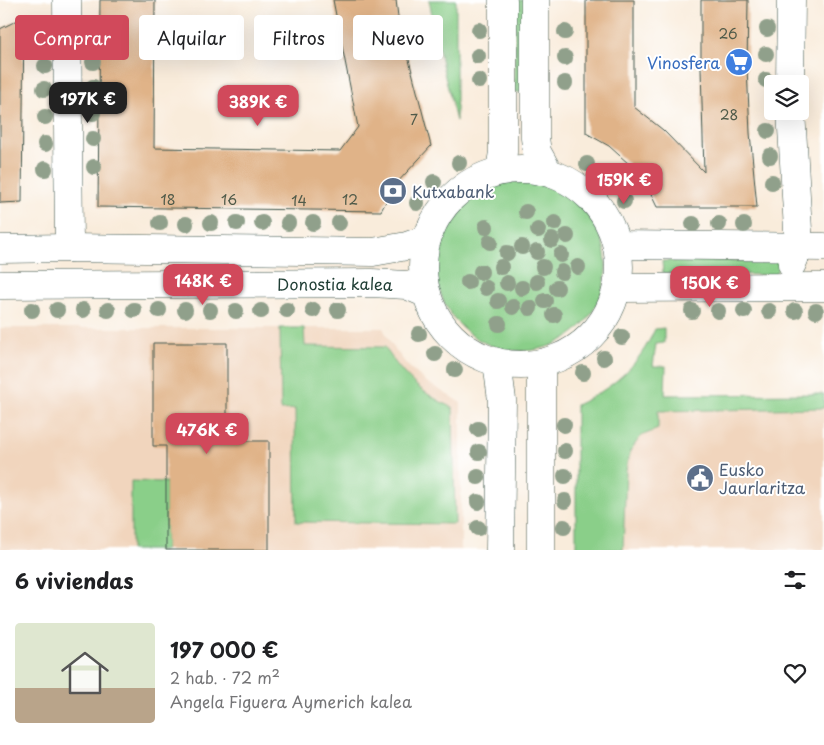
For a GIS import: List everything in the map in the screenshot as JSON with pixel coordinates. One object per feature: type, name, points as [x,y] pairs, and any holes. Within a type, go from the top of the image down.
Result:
[{"type":"street","points":[[67,0],[69,248]]},
{"type":"street","points":[[500,171],[503,152],[503,0]]},
{"type":"street","points":[[535,0],[535,138],[537,152],[548,172]]},
{"type":"street","points":[[790,75],[791,0]]},
{"type":"street","points":[[784,287],[811,247],[792,120]]},
{"type":"street","points":[[524,168],[548,172],[572,182],[593,198],[608,220],[617,245],[620,266],[618,288],[610,309],[598,328],[582,345],[562,356],[541,363],[519,366],[497,362],[474,353],[453,338],[433,310],[427,294],[423,267],[427,239],[438,215],[454,195],[475,180],[500,171],[524,168]]},
{"type":"street","name":"Donostia kalea","points":[[0,249],[69,248],[373,252],[407,246],[427,239]]},
{"type":"street","points":[[617,245],[811,247]]},
{"type":"street","name":"Donostia kalea","points":[[0,285],[372,283],[406,285],[427,294]]},
{"type":"street","points":[[618,288],[824,287]]},
{"type":"street","points":[[497,362],[502,400],[500,550]]},
{"type":"street","points":[[540,550],[541,363]]},
{"type":"shaded area","points":[[0,328],[383,328],[391,344],[407,365],[425,381],[461,403],[461,550],[0,550]]},
{"type":"shaded area","name":"Eusko Jaurlaritza","points":[[824,394],[824,550],[576,550],[576,405]]},
{"type":"green space","points":[[429,0],[456,0],[456,121],[441,60],[443,60],[443,15],[432,15]]},
{"type":"green space","points":[[515,0],[527,0],[527,92],[514,92]]},
{"type":"green space","points":[[513,181],[529,181],[554,187],[575,200],[587,212],[600,233],[606,266],[600,299],[587,320],[575,332],[554,345],[529,351],[513,351],[488,345],[467,332],[455,320],[442,299],[436,274],[436,258],[442,233],[455,212],[467,200],[488,187]]},
{"type":"green space","points":[[784,260],[774,275],[663,273],[662,261]]},
{"type":"green space","points":[[280,328],[304,328],[305,346],[385,347],[406,376],[422,390],[453,408],[455,524],[296,522],[295,409],[281,410]]},
{"type":"green space","points":[[664,328],[664,343],[656,344],[653,366],[666,366],[665,395],[824,394],[824,408],[658,411],[658,429],[641,436],[630,451],[626,470],[623,550],[576,550],[576,405],[613,384],[641,355],[655,329]]},
{"type":"green space","points":[[131,481],[166,482],[166,550],[131,550]]},
{"type":"building","points":[[100,0],[155,0],[155,15],[139,15],[139,60],[155,60],[154,148],[340,151],[358,127],[343,51],[343,15],[336,15],[333,0],[396,0],[398,15],[353,15],[353,60],[409,60],[431,146],[395,185],[381,211],[98,207],[99,60],[129,60],[129,15],[100,15]]},
{"type":"building","points":[[586,0],[634,0],[634,107],[663,130],[704,172],[701,0],[748,0],[747,68],[750,133],[757,207],[657,207],[644,180],[629,164],[609,146],[586,133]]},
{"type":"building","points":[[15,22],[15,60],[24,60],[22,202],[0,203],[0,29]]},
{"type":"building","points":[[153,343],[227,343],[227,441],[269,441],[269,550],[166,550],[166,446],[153,446]]},
{"type":"place","name":"Vinosfera","points":[[739,62]]},
{"type":"place","name":"Kutxabank","points":[[393,191]]},
{"type":"place","name":"Eusko Jaurlaritza","points":[[700,478]]}]
